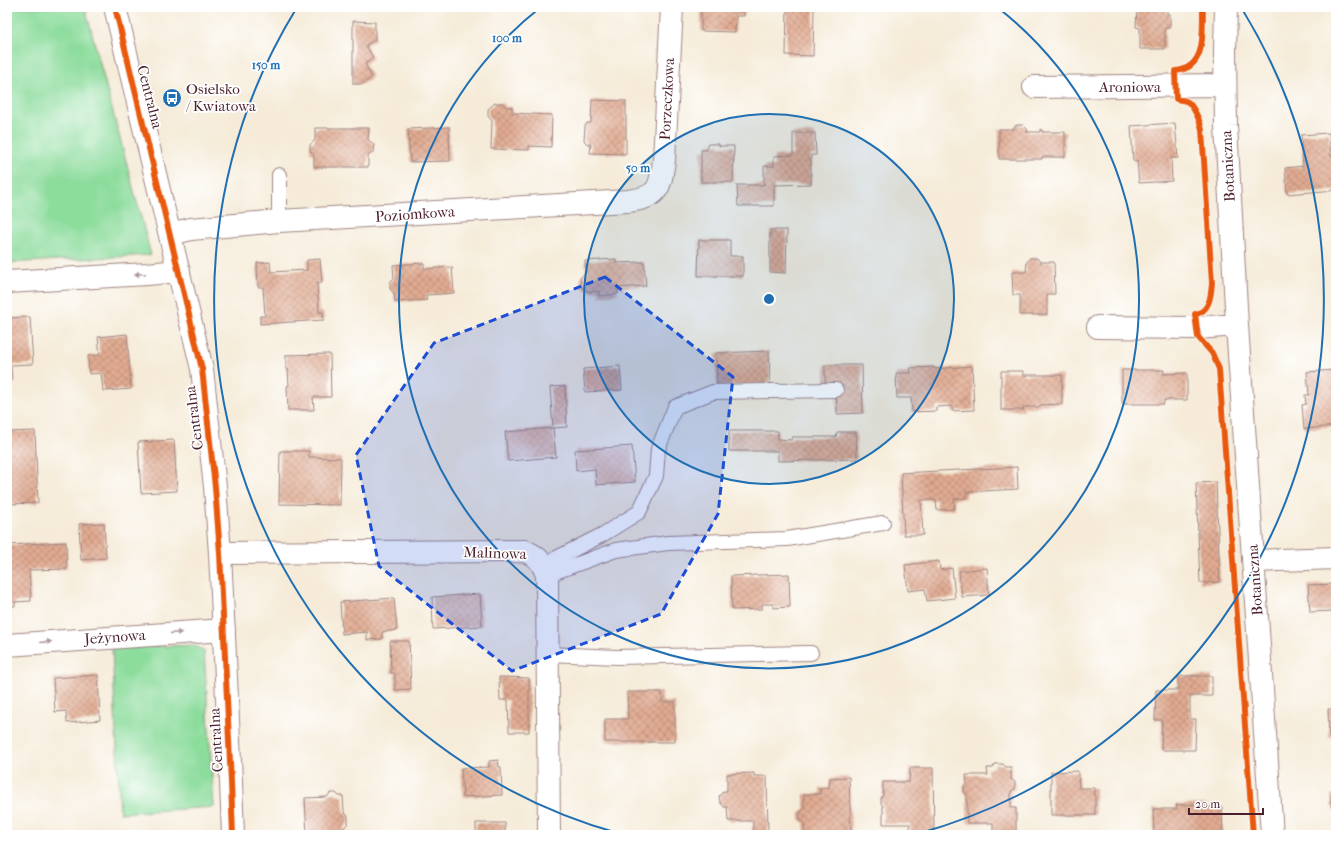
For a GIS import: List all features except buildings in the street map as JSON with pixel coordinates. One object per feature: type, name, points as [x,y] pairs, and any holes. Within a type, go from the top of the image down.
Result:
[{"type":"street","name":"Centralna","points":[[115,7],[202,369],[215,487],[220,553],[232,835]]},
{"type":"street","name":"Porzeczkowa","points":[[657,190],[661,180],[664,160],[672,7]]},
{"type":"street","name":"Botaniczna","points":[[1226,7],[1226,133],[1237,325],[1272,835]]},
{"type":"street","name":"Aroniowa","points":[[1034,87],[1226,86]]},
{"type":"street","name":"Poziomkowa","points":[[170,234],[191,229],[279,221],[628,201],[648,197],[657,190]]},
{"type":"street","points":[[7,282],[179,271]]},
{"type":"street","points":[[1098,327],[1197,328],[1237,325]]},
{"type":"street","name":"Malinowa","points":[[220,553],[525,551],[536,555],[545,570]]},
{"type":"street","points":[[1254,561],[1336,558]]},
{"type":"street","points":[[545,570],[548,654],[549,835]]},
{"type":"street","name":"Jeżynowa","points":[[7,645],[224,630]]},
{"type":"lane","points":[[279,175],[279,221]]},
{"type":"lane","points":[[545,570],[639,512],[656,476],[658,450],[675,407],[712,392],[836,390]]},
{"type":"lane","points":[[545,570],[616,550],[668,543],[787,539],[883,523]]},
{"type":"lane","points":[[548,654],[617,657],[811,653]]},
{"type":"highlighted area","points":[[605,277],[733,377],[718,514],[661,614],[512,671],[379,566],[356,455],[434,343]]},
{"type":"green space","points":[[7,7],[85,7],[151,255],[7,263]]},
{"type":"green space","points":[[193,645],[204,651],[214,807],[120,813],[112,648]]},
{"type":"cycle path","points":[[115,7],[202,369],[215,487],[220,553],[233,835]]},
{"type":"cycle path","points":[[1203,7],[1201,47],[1198,56],[1193,63],[1186,68],[1175,71],[1176,99],[1189,103],[1194,110],[1202,130],[1212,283],[1210,298],[1207,306],[1200,313],[1195,314],[1198,337],[1212,353],[1219,369],[1253,835]]},
{"type":"place","name":"Osielsko / Kwiatowa","points":[[172,98]]}]
